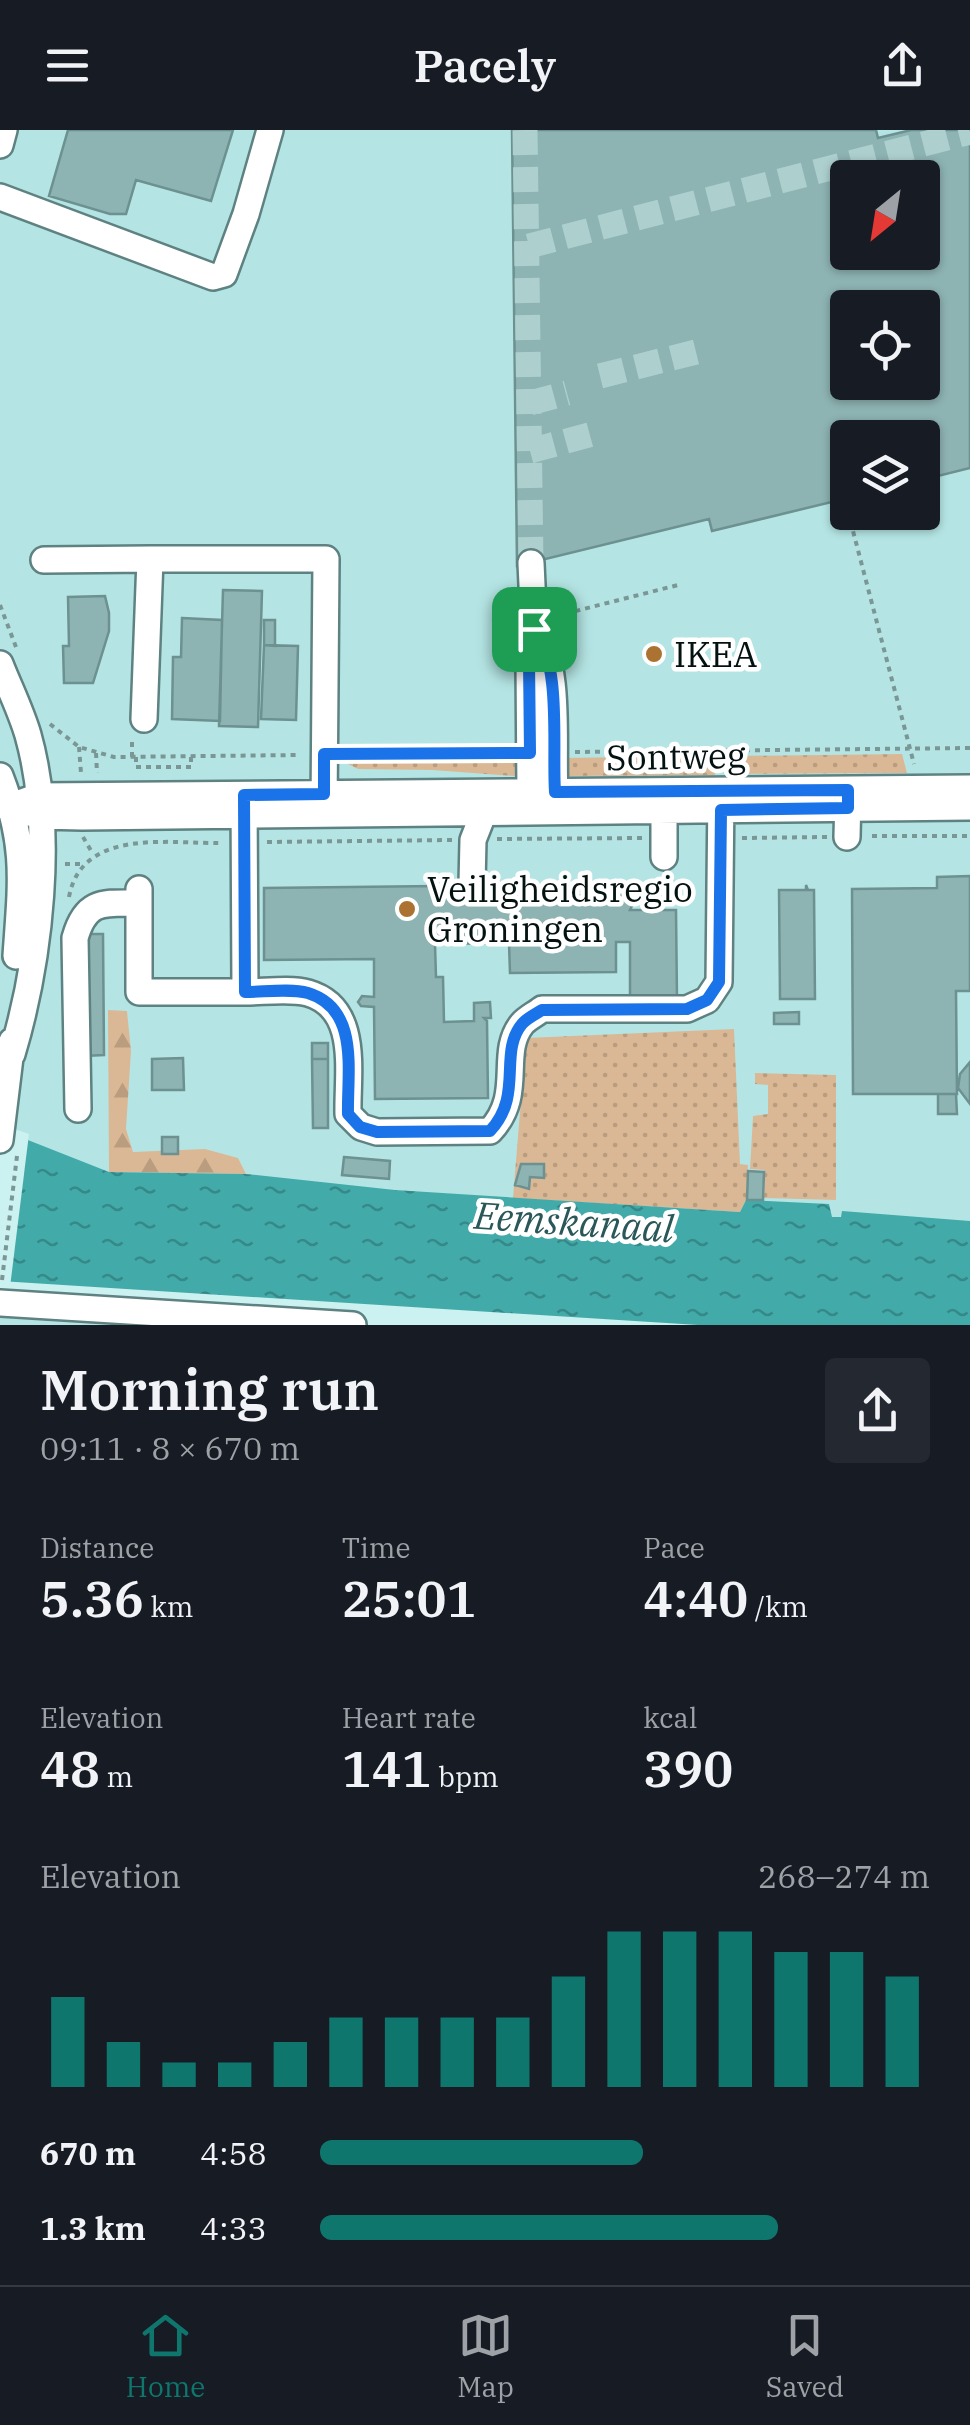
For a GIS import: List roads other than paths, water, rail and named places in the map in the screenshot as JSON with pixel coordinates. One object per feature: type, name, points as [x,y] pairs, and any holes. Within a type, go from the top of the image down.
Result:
[{"type":"street","points":[[0,145],[4,130]]},
{"type":"street","points":[[0,197],[213,277],[224,274],[270,130]]},
{"type":"street","points":[[144,719],[150,559]]},
{"type":"street","points":[[44,560],[326,559],[324,804]]},
{"type":"street","points":[[531,563],[534,624],[529,661],[543,799]]},
{"type":"street","points":[[0,664],[28,734],[40,806],[42,874],[24,1014],[12,1054],[4,1104],[9,1142]]},
{"type":"street","points":[[0,776],[22,870],[11,1012],[12,1054]]},
{"type":"street","name":"Sontweg","points":[[848,799],[970,788]]},
{"type":"street","name":"Sontweg","points":[[451,803],[484,812],[543,799]]},
{"type":"street","points":[[847,837],[848,799]]},
{"type":"street","name":"Sontweg","points":[[5,806],[848,799],[970,807]]},
{"type":"street","points":[[78,1109],[78,928],[90,909],[139,896],[139,992],[306,992],[330,1004],[346,1025],[348,1114],[360,1127],[377,1132],[490,1131],[504,1117],[511,1090],[513,1042],[522,1023],[542,1010],[687,1009],[707,1000],[719,982],[721,800]]},
{"type":"street","points":[[664,801],[664,848]]},
{"type":"street","points":[[451,803],[473,840]]},
{"type":"street","points":[[244,805],[245,992]]},
{"type":"street","points":[[472,884],[473,840],[484,812]]},
{"type":"street","points":[[1,1292],[353,1325]]},
{"type":"water","name":"Eemskanaal","points":[[0,1129],[109,1172],[246,1174],[395,1190],[740,1212],[746,1200],[829,1204],[832,1217],[841,1217],[842,1211],[970,1221],[970,1325],[698,1325],[0,1281]]},
{"type":"tunnel","points":[[525,130],[531,563]]},
{"type":"tunnel","points":[[529,246],[970,132]]},
{"type":"tunnel","points":[[600,376],[696,352]]},
{"type":"tunnel","points":[[530,403],[567,393]]},
{"type":"tunnel","points":[[530,451],[596,433]]},
{"type":"place","name":"IKEA","points":[[654,654]]},
{"type":"place","name":"Veiligheidsregio Groningen","points":[[407,909]]}]
